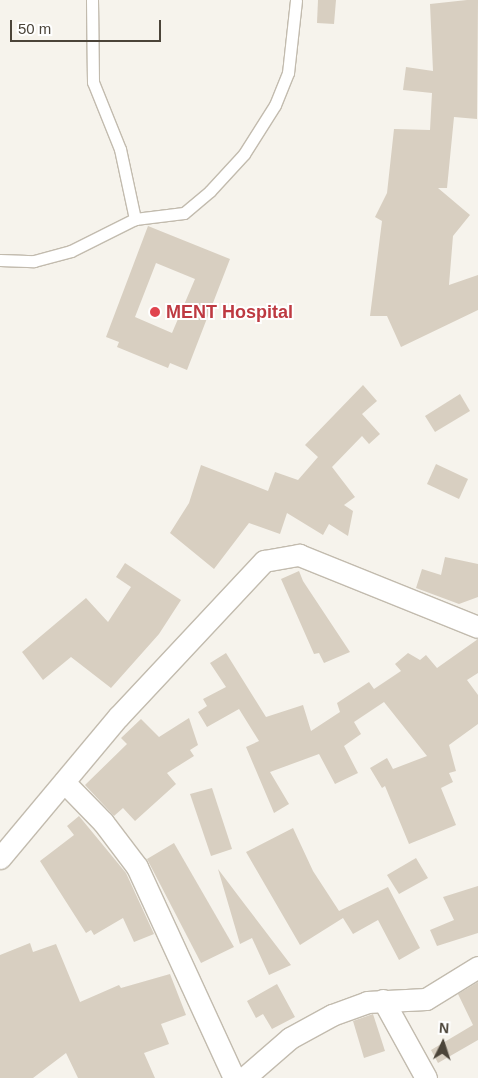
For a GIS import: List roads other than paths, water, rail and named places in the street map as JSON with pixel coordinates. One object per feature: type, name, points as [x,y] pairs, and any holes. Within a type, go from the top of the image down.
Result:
[{"type":"street","points":[[0,858],[118,717],[264,562],[299,555],[478,627]]},
{"type":"street","points":[[64,782],[103,822],[137,867],[234,1078]]},
{"type":"street","points":[[244,1078],[298,1034],[332,1015],[383,1000],[404,1003],[426,999],[478,967]]},
{"type":"street","points":[[383,1000],[426,1078]]},
{"type":"lane","points":[[92,0],[93,82],[120,149],[135,219]]},
{"type":"lane","points":[[0,260],[34,261],[71,251],[135,219],[184,213],[244,154],[275,106],[288,74],[296,0]]},
{"type":"place","name":"MENT Hospital","points":[[155,312]]}]
